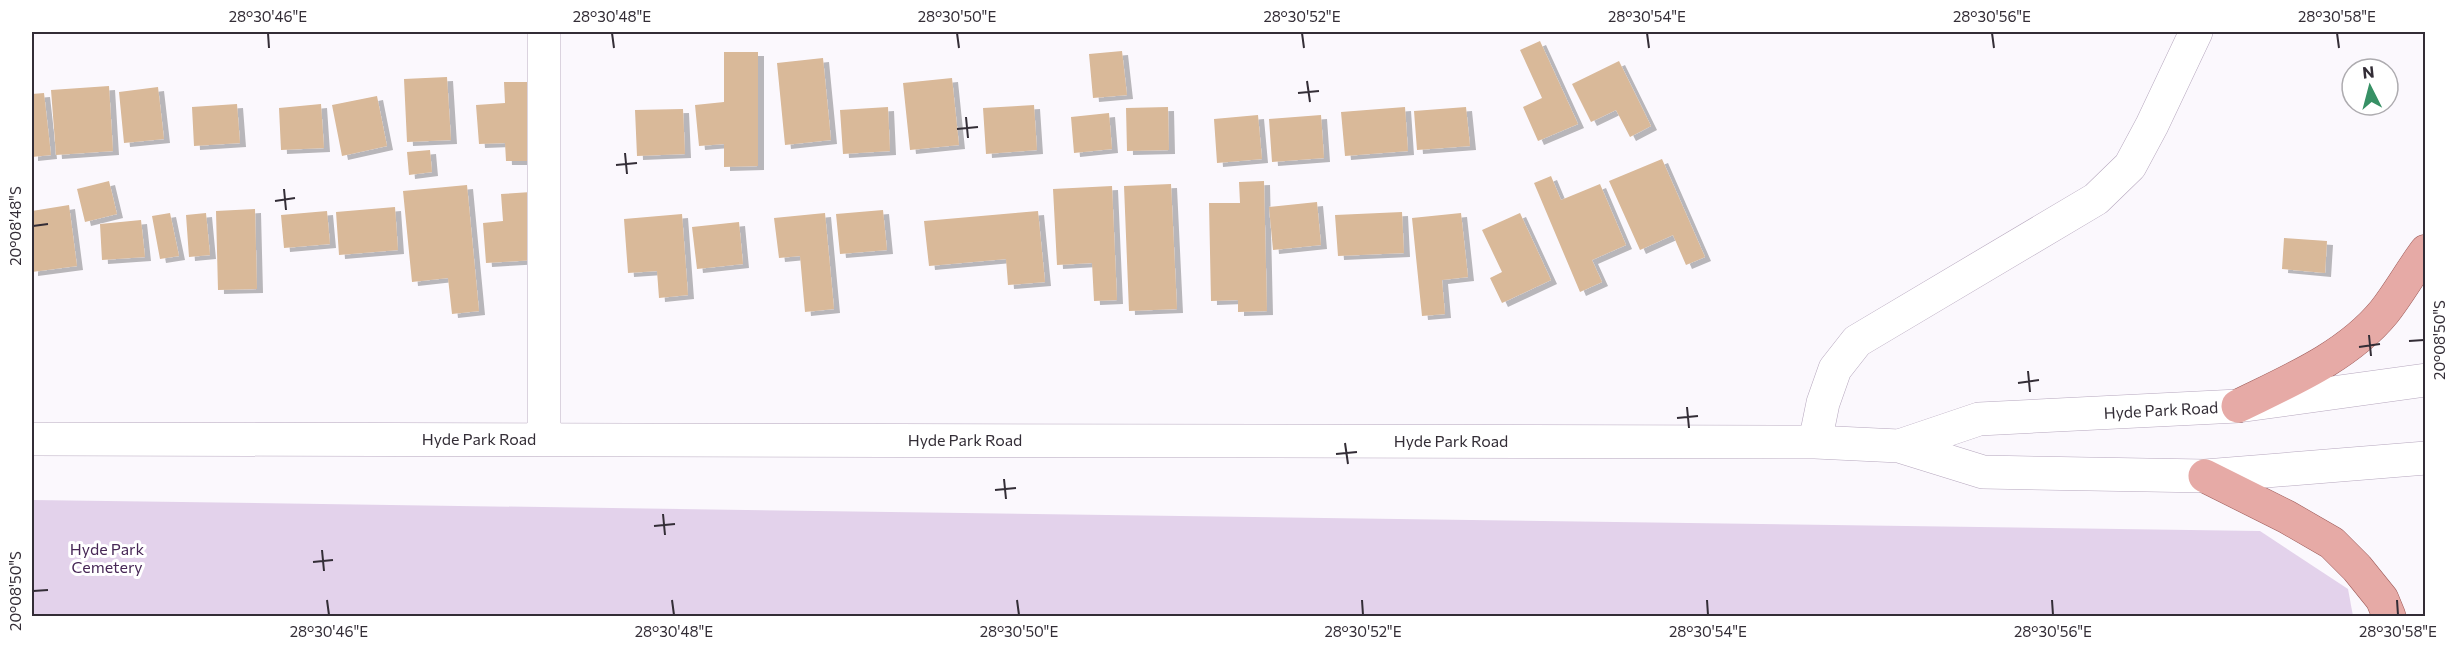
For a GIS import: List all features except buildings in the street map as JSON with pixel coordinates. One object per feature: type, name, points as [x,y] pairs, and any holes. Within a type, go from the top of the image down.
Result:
[{"type":"main road","points":[[2238,406],[2299,376],[2349,345],[2384,312],[2426,251]]},
{"type":"main road","points":[[2205,476],[2287,517],[2332,543],[2382,599],[2389,616]]},
{"type":"street","points":[[543,32],[544,439]]},
{"type":"street","points":[[1815,442],[1823,403],[1835,369],[1857,341],[2096,199],[2130,166],[2196,32]]},
{"type":"street","name":"Hyde Park Road","points":[[1899,446],[1979,419],[2238,406],[2426,380]]},
{"type":"street","name":"Hyde Park Road","points":[[32,439],[1815,442],[1899,446],[1983,472],[2205,476],[2426,458]]},
{"type":"green space","name":"Hyde Park Cemetery","points":[[32,500],[2260,531],[2348,589],[2353,616],[32,616]]}]
